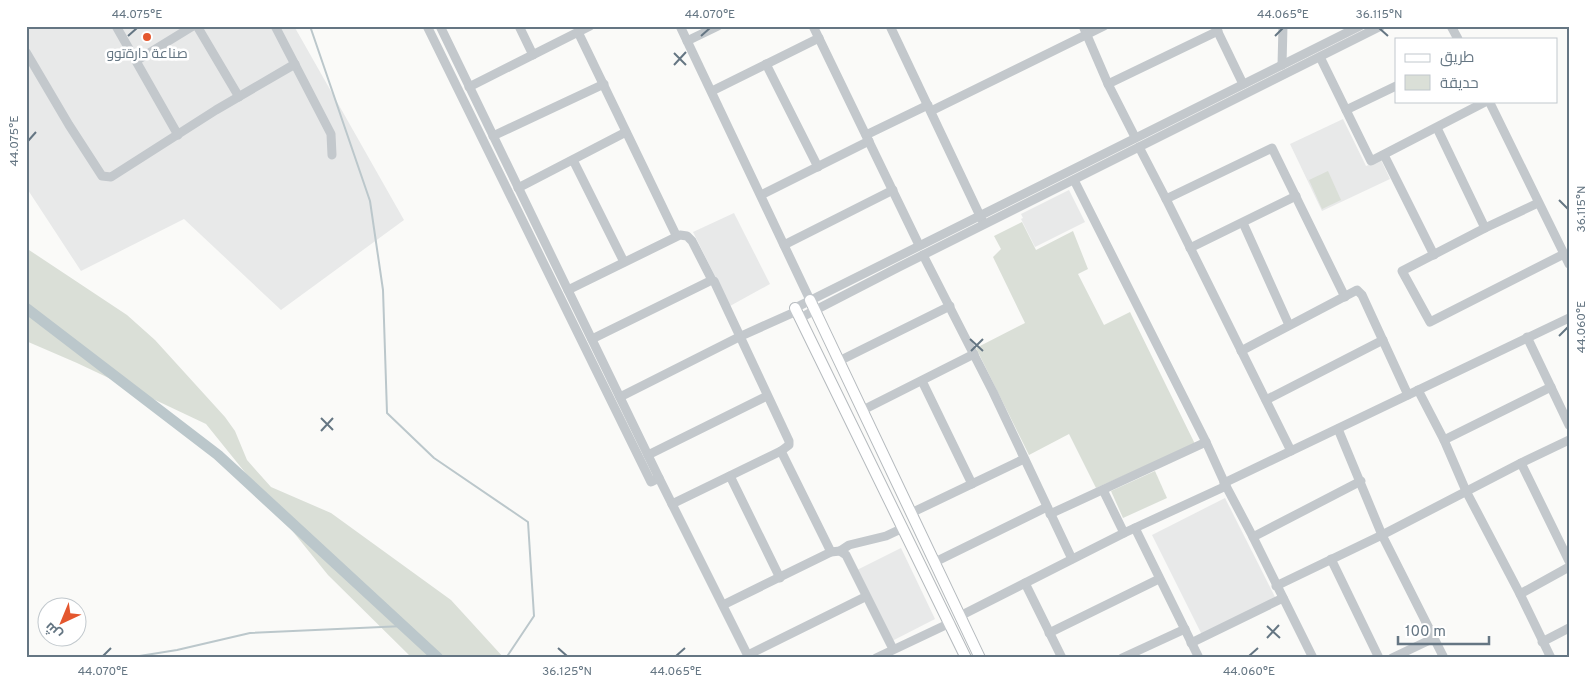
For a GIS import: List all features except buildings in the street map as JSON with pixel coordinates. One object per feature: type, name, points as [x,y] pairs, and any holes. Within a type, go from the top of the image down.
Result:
[{"type":"main road","points":[[810,300],[980,658]]},
{"type":"main road","points":[[797,312],[966,658]]},
{"type":"main road","points":[[900,523],[911,513]]},
{"type":"street","points":[[136,62],[192,26]]},
{"type":"street","points":[[198,26],[240,97]]},
{"type":"street","points":[[275,26],[331,134],[332,155]]},
{"type":"street","points":[[427,26],[494,163],[655,480],[672,504],[748,657],[866,597]]},
{"type":"street","points":[[440,26],[648,455],[655,480]]},
{"type":"street","points":[[519,26],[533,55]]},
{"type":"street","points":[[469,86],[590,26]]},
{"type":"street","points":[[680,26],[810,300]]},
{"type":"street","points":[[687,41],[718,26]]},
{"type":"street","points":[[813,26],[920,245]]},
{"type":"street","points":[[890,26],[982,220]]},
{"type":"street","points":[[761,195],[818,167],[867,138],[1085,30],[1104,26]]},
{"type":"street","points":[[1282,65],[1284,26]]},
{"type":"street","points":[[982,220],[1069,170],[1360,26]]},
{"type":"street","points":[[620,397],[740,337],[797,312],[815,310],[923,255],[946,238],[982,220],[1074,180],[1381,26]]},
{"type":"street","points":[[1452,26],[1458,38]]},
{"type":"street","points":[[119,27],[136,62],[178,134]]},
{"type":"street","points":[[1108,84],[1216,29],[1243,84]]},
{"type":"street","points":[[1085,30],[1108,84],[1135,138]]},
{"type":"street","points":[[578,32],[676,235]]},
{"type":"street","points":[[712,91],[819,38]]},
{"type":"street","points":[[26,52],[69,126],[102,176],[111,177],[178,134],[295,64]]},
{"type":"street","points":[[1320,57],[1372,161],[1486,102]]},
{"type":"street","points":[[766,64],[818,167]]},
{"type":"street","points":[[493,136],[604,84]]},
{"type":"street","points":[[1346,110],[1395,86]]},
{"type":"street","points":[[1488,102],[1569,264]]},
{"type":"street","points":[[1437,128],[1485,228]]},
{"type":"street","points":[[518,188],[626,132]]},
{"type":"street","points":[[1138,147],[1166,198],[1291,451]]},
{"type":"street","points":[[1166,198],[1272,148],[1345,297]]},
{"type":"street","points":[[1384,155],[1434,255]]},
{"type":"street","points":[[494,163],[504,159]]},
{"type":"street","points":[[574,160],[624,262]]},
{"type":"street","points":[[1069,170],[1076,172],[1074,180],[1313,658]]},
{"type":"street","points":[[784,245],[893,190]]},
{"type":"street","points":[[1190,248],[1296,196]]},
{"type":"street","points":[[1538,203],[1402,271],[1430,322],[1564,254]]},
{"type":"street","points":[[1243,223],[1289,324]]},
{"type":"street","points":[[568,290],[676,235],[690,238],[714,282],[789,441],[789,445],[781,451],[672,504]]},
{"type":"street","points":[[797,312],[810,300],[920,245],[946,238]]},
{"type":"street","points":[[923,255],[974,354],[1072,560]]},
{"type":"street","points":[[592,339],[712,280]]},
{"type":"street","points":[[1241,351],[1289,324],[1357,290],[1362,296],[1408,395]]},
{"type":"street","points":[[839,361],[950,306]]},
{"type":"street","points":[[960,616],[1291,451],[1569,318]]},
{"type":"street","points":[[1527,338],[1569,425]]},
{"type":"street","points":[[1266,400],[1383,340]]},
{"type":"street","points":[[863,410],[974,354]]},
{"type":"street","points":[[922,381],[972,484]]},
{"type":"street","points":[[1444,440],[1551,387]]},
{"type":"street","points":[[1418,390],[1444,440],[1466,491],[1551,658]]},
{"type":"street","points":[[648,455],[767,396]]},
{"type":"street","points":[[1338,429],[1382,534],[1444,658]]},
{"type":"street","points":[[1276,586],[1521,462],[1569,440]]},
{"type":"street","points":[[935,562],[1049,510],[1103,490],[1206,442]]},
{"type":"street","points":[[781,451],[836,551],[846,555],[893,650]]},
{"type":"street","points":[[911,513],[1024,460]]},
{"type":"street","points":[[1521,462],[1569,561]]},
{"type":"street","points":[[730,476],[780,578]]},
{"type":"street","points":[[1253,537],[1361,481]]},
{"type":"street","points":[[1103,490],[1124,533]]},
{"type":"street","points":[[723,605],[849,545],[886,536],[900,523]]},
{"type":"street","points":[[1135,528],[1199,658]]},
{"type":"street","points":[[1331,559],[1380,658]]},
{"type":"street","points":[[1520,594],[1569,567]]},
{"type":"street","points":[[1049,633],[1159,579]]},
{"type":"street","points":[[1026,583],[1062,658]]},
{"type":"street","points":[[1191,643],[1283,598]]},
{"type":"street","points":[[876,658],[950,623]]},
{"type":"street","points":[[1542,642],[1569,628]]},
{"type":"street","points":[[1127,657],[1185,629]]},
{"type":"street","points":[[1392,658],[1434,638]]},
{"type":"shaded area","points":[[26,26],[294,26],[404,220],[281,310],[184,219],[81,271],[26,187]]},
{"type":"shaded area","points":[[1343,119],[1366,166],[1381,160],[1390,179],[1322,211],[1290,144]]},
{"type":"shaded area","points":[[1069,190],[1085,222],[1035,247],[1021,219],[1023,218],[1021,214]]},
{"type":"shaded area","points":[[734,213],[770,284],[730,306],[693,232]]},
{"type":"shaded area","points":[[1225,498],[1276,599],[1202,635],[1152,535]]},
{"type":"shaded area","points":[[901,548],[935,619],[892,641],[857,570]]},
{"type":"green space","points":[[1328,171],[1341,200],[1322,209],[1309,180]]},
{"type":"green space","points":[[1022,222],[1036,250],[1073,231],[1088,269],[1078,274],[1104,325],[1130,312],[1195,444],[1096,488],[1069,434],[1029,455],[976,348],[1025,323],[993,257],[1001,249],[994,236]]},
{"type":"green space","points":[[26,248],[127,315],[155,340],[225,417],[235,431],[247,460],[271,487],[331,513],[451,600],[504,658],[412,658],[328,575],[206,424],[26,341]]},
{"type":"green space","points":[[1155,471],[1167,498],[1123,518],[1111,491]]},
{"type":"waterway","points":[[310,26],[370,201],[383,290],[387,413],[434,458],[528,522],[534,616],[506,658]]},
{"type":"waterway","points":[[26,308],[218,455],[438,658]]},
{"type":"waterway","points":[[127,658],[177,650],[250,633],[404,626]]},
{"type":"place","name":"صناعة دارةتوو","points":[[147,37]]}]
